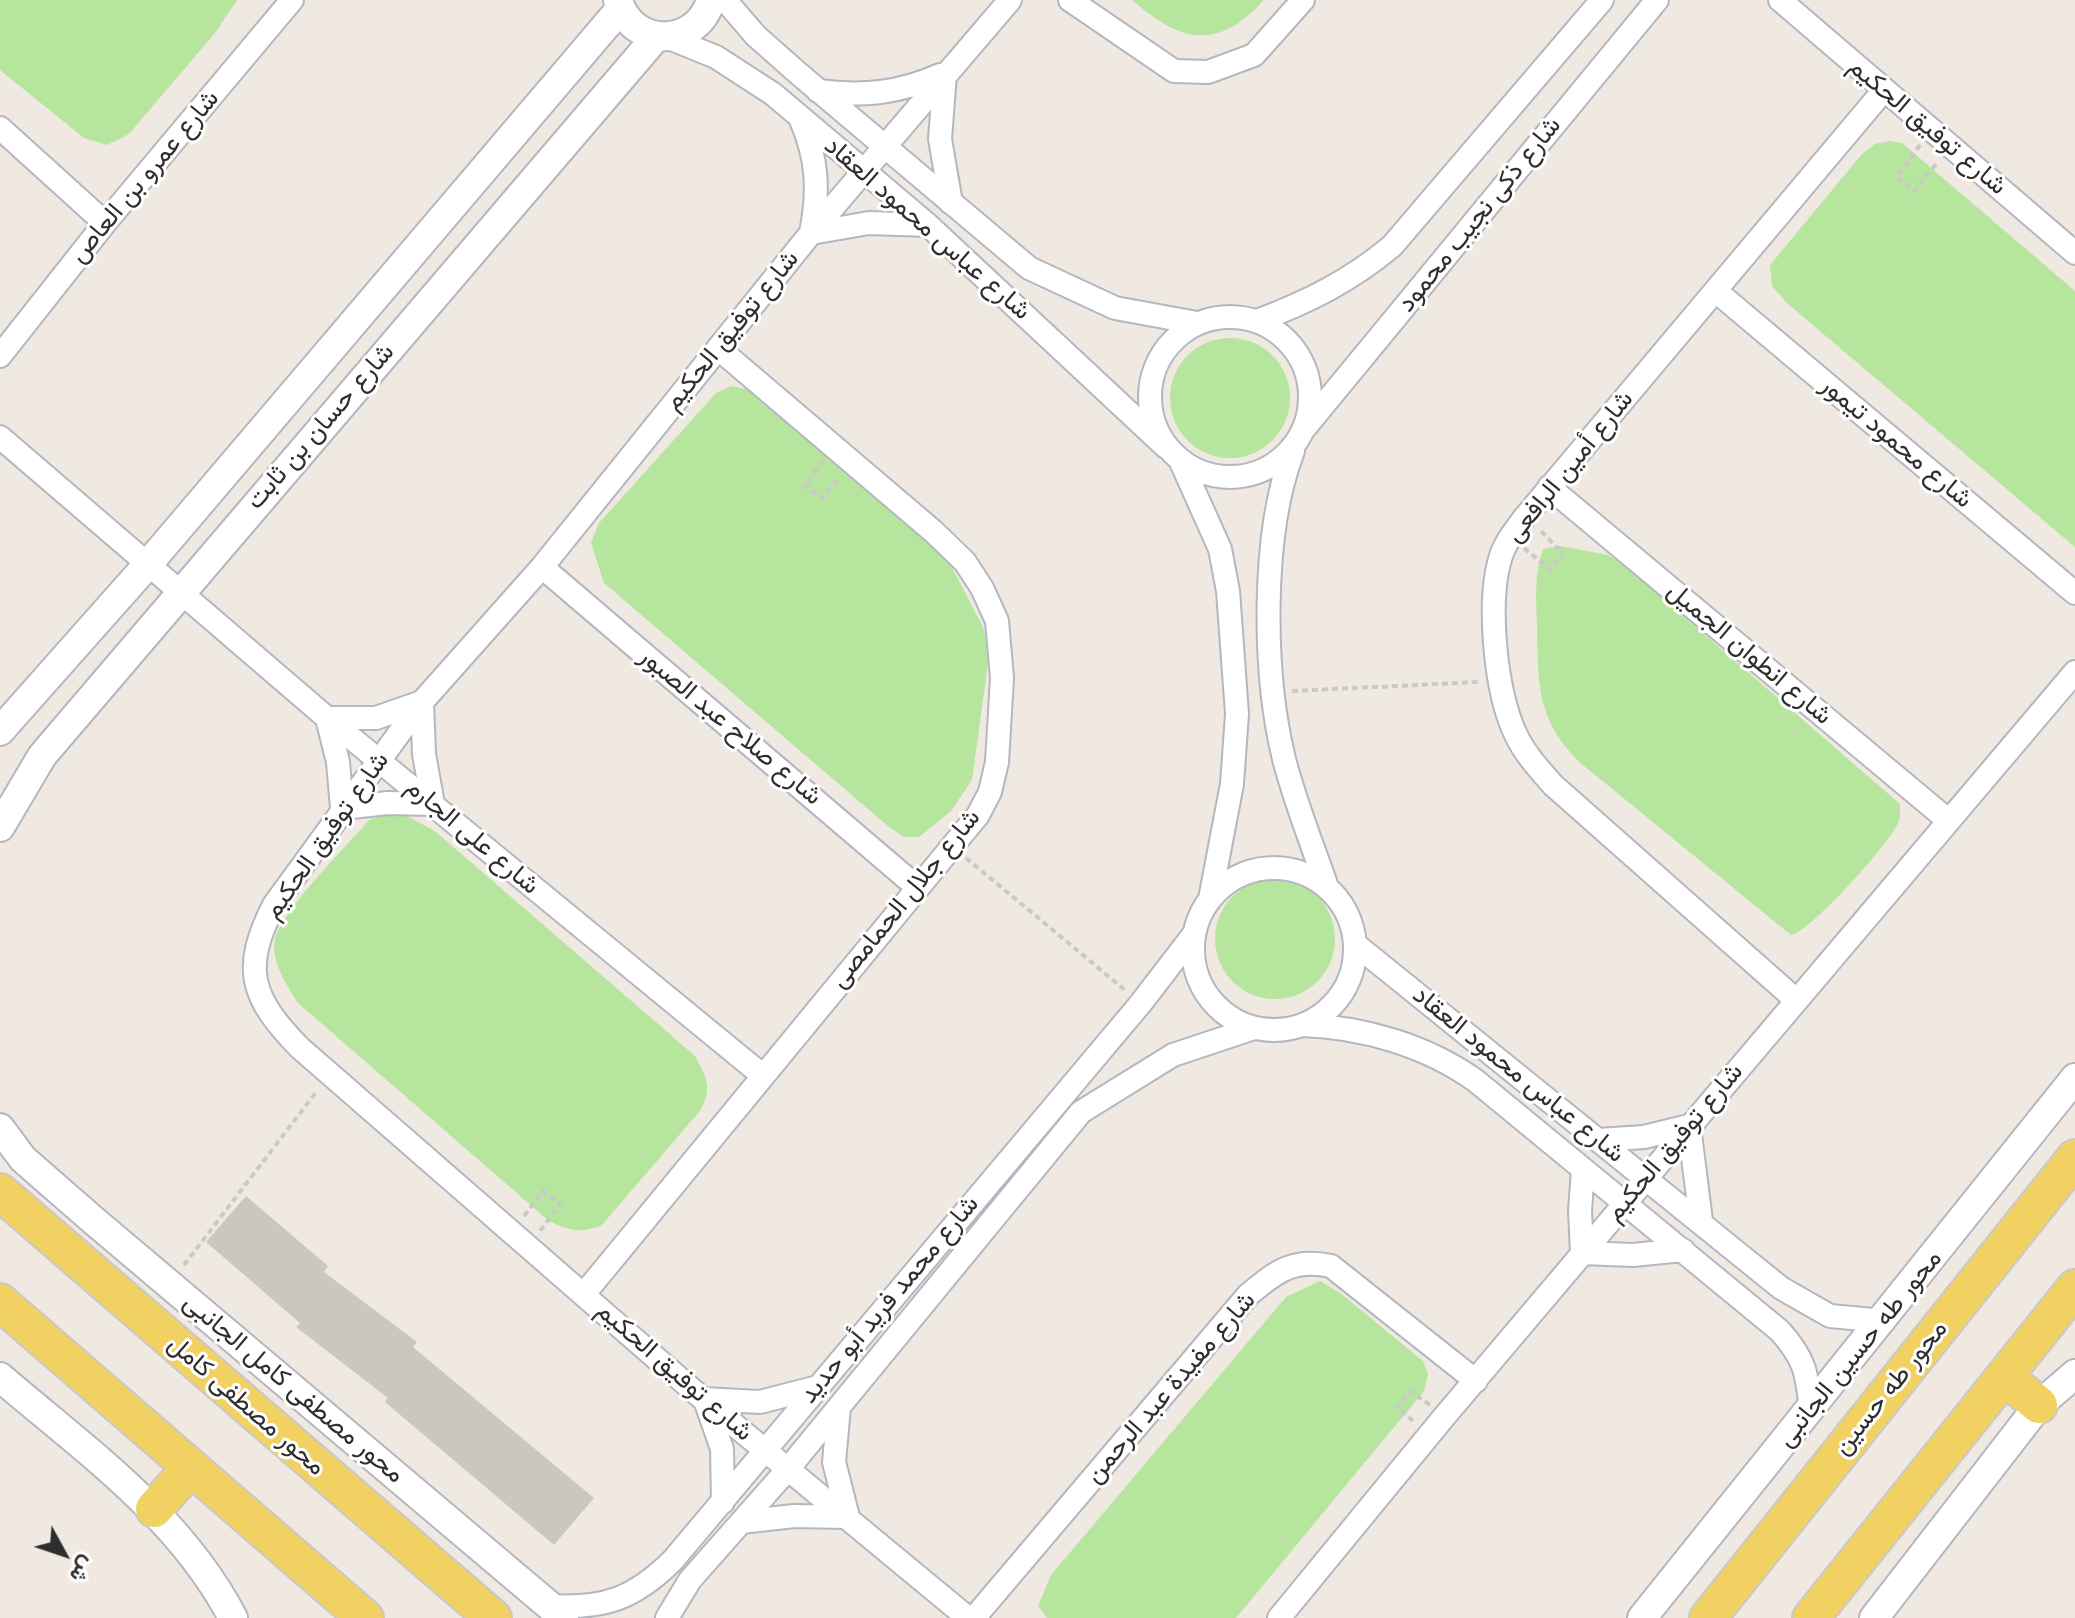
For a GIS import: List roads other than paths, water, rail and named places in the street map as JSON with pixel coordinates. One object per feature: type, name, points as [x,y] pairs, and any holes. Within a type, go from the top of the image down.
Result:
[{"type":"main road","name":"محور طه حسين","points":[[1708,1618],[2075,1158]]},
{"type":"main road","name":"محور مصطفى كامل","points":[[0,1192],[493,1618]]},
{"type":"main road","points":[[1811,1618],[2075,1288]]},
{"type":"main road","points":[[0,1302],[365,1618]]},
{"type":"main road","points":[[2006,1378],[2039,1405]]},
{"type":"main road","points":[[154,1509],[190,1468]]},
{"type":"street","name":"شارع عمرو بن العاص","points":[[0,356],[105,223],[292,0]]},
{"type":"street","name":"شارع حسان بن ثابت","points":[[0,827],[42,756],[181,590],[662,37],[692,29],[702,20],[711,0]]},
{"type":"street","name":"شارع عباس محمود العقاد","points":[[725,0],[756,36],[818,91],[1029,268],[1062,286],[1115,308],[1197,323]]},
{"type":"street","name":"شارع توفيق الحكيم","points":[[971,1618],[703,1399],[330,1073],[277,1024],[259,996],[253,964],[260,933],[274,905],[422,702],[542,567],[811,233],[1010,0]]},
{"type":"street","points":[[1070,0],[1174,71],[1208,72],[1254,55],[1303,0]]},
{"type":"street","name":"شارع ذكى نجيب محمود","points":[[1257,321],[1328,292],[1362,271],[1392,246],[1602,0]]},
{"type":"street","name":"شارع ذكى نجيب محمود","points":[[1299,438],[1657,0]]},
{"type":"street","name":"شارع توفيق الحكيم","points":[[1780,0],[2075,253]]},
{"type":"street","points":[[620,4],[641,31],[662,37]]},
{"type":"street","name":"شارع حسان بن ثابت","points":[[0,731],[149,563],[620,4]]},
{"type":"street","name":"شارع عباس محمود العقاد","points":[[662,37],[734,68],[800,116],[862,173],[928,225],[1173,454],[1220,549],[1228,591],[1237,714],[1232,784],[1210,899]]},
{"type":"street","points":[[818,91],[851,95],[883,94],[915,86],[945,73],[940,139],[951,203]]},
{"type":"street","name":"شارع أمين الرافعى","points":[[1796,1000],[1553,785],[1532,761],[1515,734],[1501,681],[1496,578],[1502,552],[1525,517],[1884,90]]},
{"type":"street","points":[[800,116],[811,144],[817,173],[817,204],[811,233],[869,223],[928,225]]},
{"type":"street","points":[[0,128],[105,223]]},
{"type":"street","name":"شارع محمود تيمور","points":[[1717,292],[2075,593]]},
{"type":"street","points":[[1299,438],[1261,471],[1241,477],[1199,472],[1173,454],[1150,410],[1154,369],[1164,350],[1197,323],[1237,316],[1274,329],[1301,357],[1311,394],[1299,438],[1284,473],[1270,555],[1274,692],[1287,770],[1327,887]]},
{"type":"street","name":"شارع جلال الحمامصى","points":[[584,1294],[978,815],[990,792],[997,762],[1002,678],[997,621],[965,562],[719,349]]},
{"type":"street","name":"شارع على الجارم","points":[[0,437],[327,718],[762,1075]]},
{"type":"street","name":"شارع انطوان الجميل","points":[[1549,487],[1949,821]]},
{"type":"street","name":"شارع صلاح عبد الصبور","points":[[542,567],[918,888]]},
{"type":"street","name":"شارع توفيق الحكيم","points":[[1279,1618],[1444,1417],[2075,672]]},
{"type":"street","points":[[422,702],[424,754],[433,804],[388,803],[342,808],[338,762],[327,718],[376,718],[422,702]]},
{"type":"street","points":[[1279,868],[1304,873],[1327,887],[1341,904],[1351,924],[1355,944],[1346,984],[1320,1015],[1302,1025],[1270,1030],[1254,1028],[1227,1014],[1205,993],[1193,954],[1194,934],[1210,899],[1229,881],[1253,870],[1279,868]]},
{"type":"street","name":"شارع محمد فريد أبو حديد","points":[[556,1612],[585,1608],[627,1596],[653,1580],[723,1502],[815,1387],[1141,1003],[1194,934]]},
{"type":"street","name":"شارع عباس محمود العقاد","points":[[1355,944],[1781,1288],[1830,1316],[1884,1321]]},
{"type":"street","name":"شارع عباس محمود العقاد","points":[[1302,1025],[1336,1026],[1422,1050],[1449,1062],[1759,1310],[1801,1354],[1811,1410]]},
{"type":"street","name":"شارع محمد فريد أبو حديد","points":[[667,1618],[690,1580],[788,1469],[1081,1112],[1173,1055],[1254,1028]]},
{"type":"street","name":"محور طه حسين الجانبى","points":[[1642,1618],[1884,1321],[2075,1078]]},
{"type":"street","points":[[1598,1140],[1644,1137],[1689,1126],[1701,1221]]},
{"type":"street","name":"محور مصطفى كامل الجانبى","points":[[0,1128],[23,1159],[556,1612]]},
{"type":"street","points":[[1583,1169],[1580,1211],[1582,1253],[1633,1255],[1683,1250]]},
{"type":"street","name":"شارع مفيدة عبد الرحمن","points":[[971,1618],[1248,1295],[1290,1266],[1308,1261],[1331,1266],[1476,1381]]},
{"type":"street","points":[[1874,1618],[2039,1405],[2075,1374]]},
{"type":"street","points":[[3,1385],[154,1509],[192,1551],[233,1618]]},
{"type":"street","points":[[723,1502],[722,1449],[703,1399],[760,1402],[815,1387]]},
{"type":"street","points":[[741,1522],[794,1516],[848,1517],[834,1462],[839,1405]]}]
